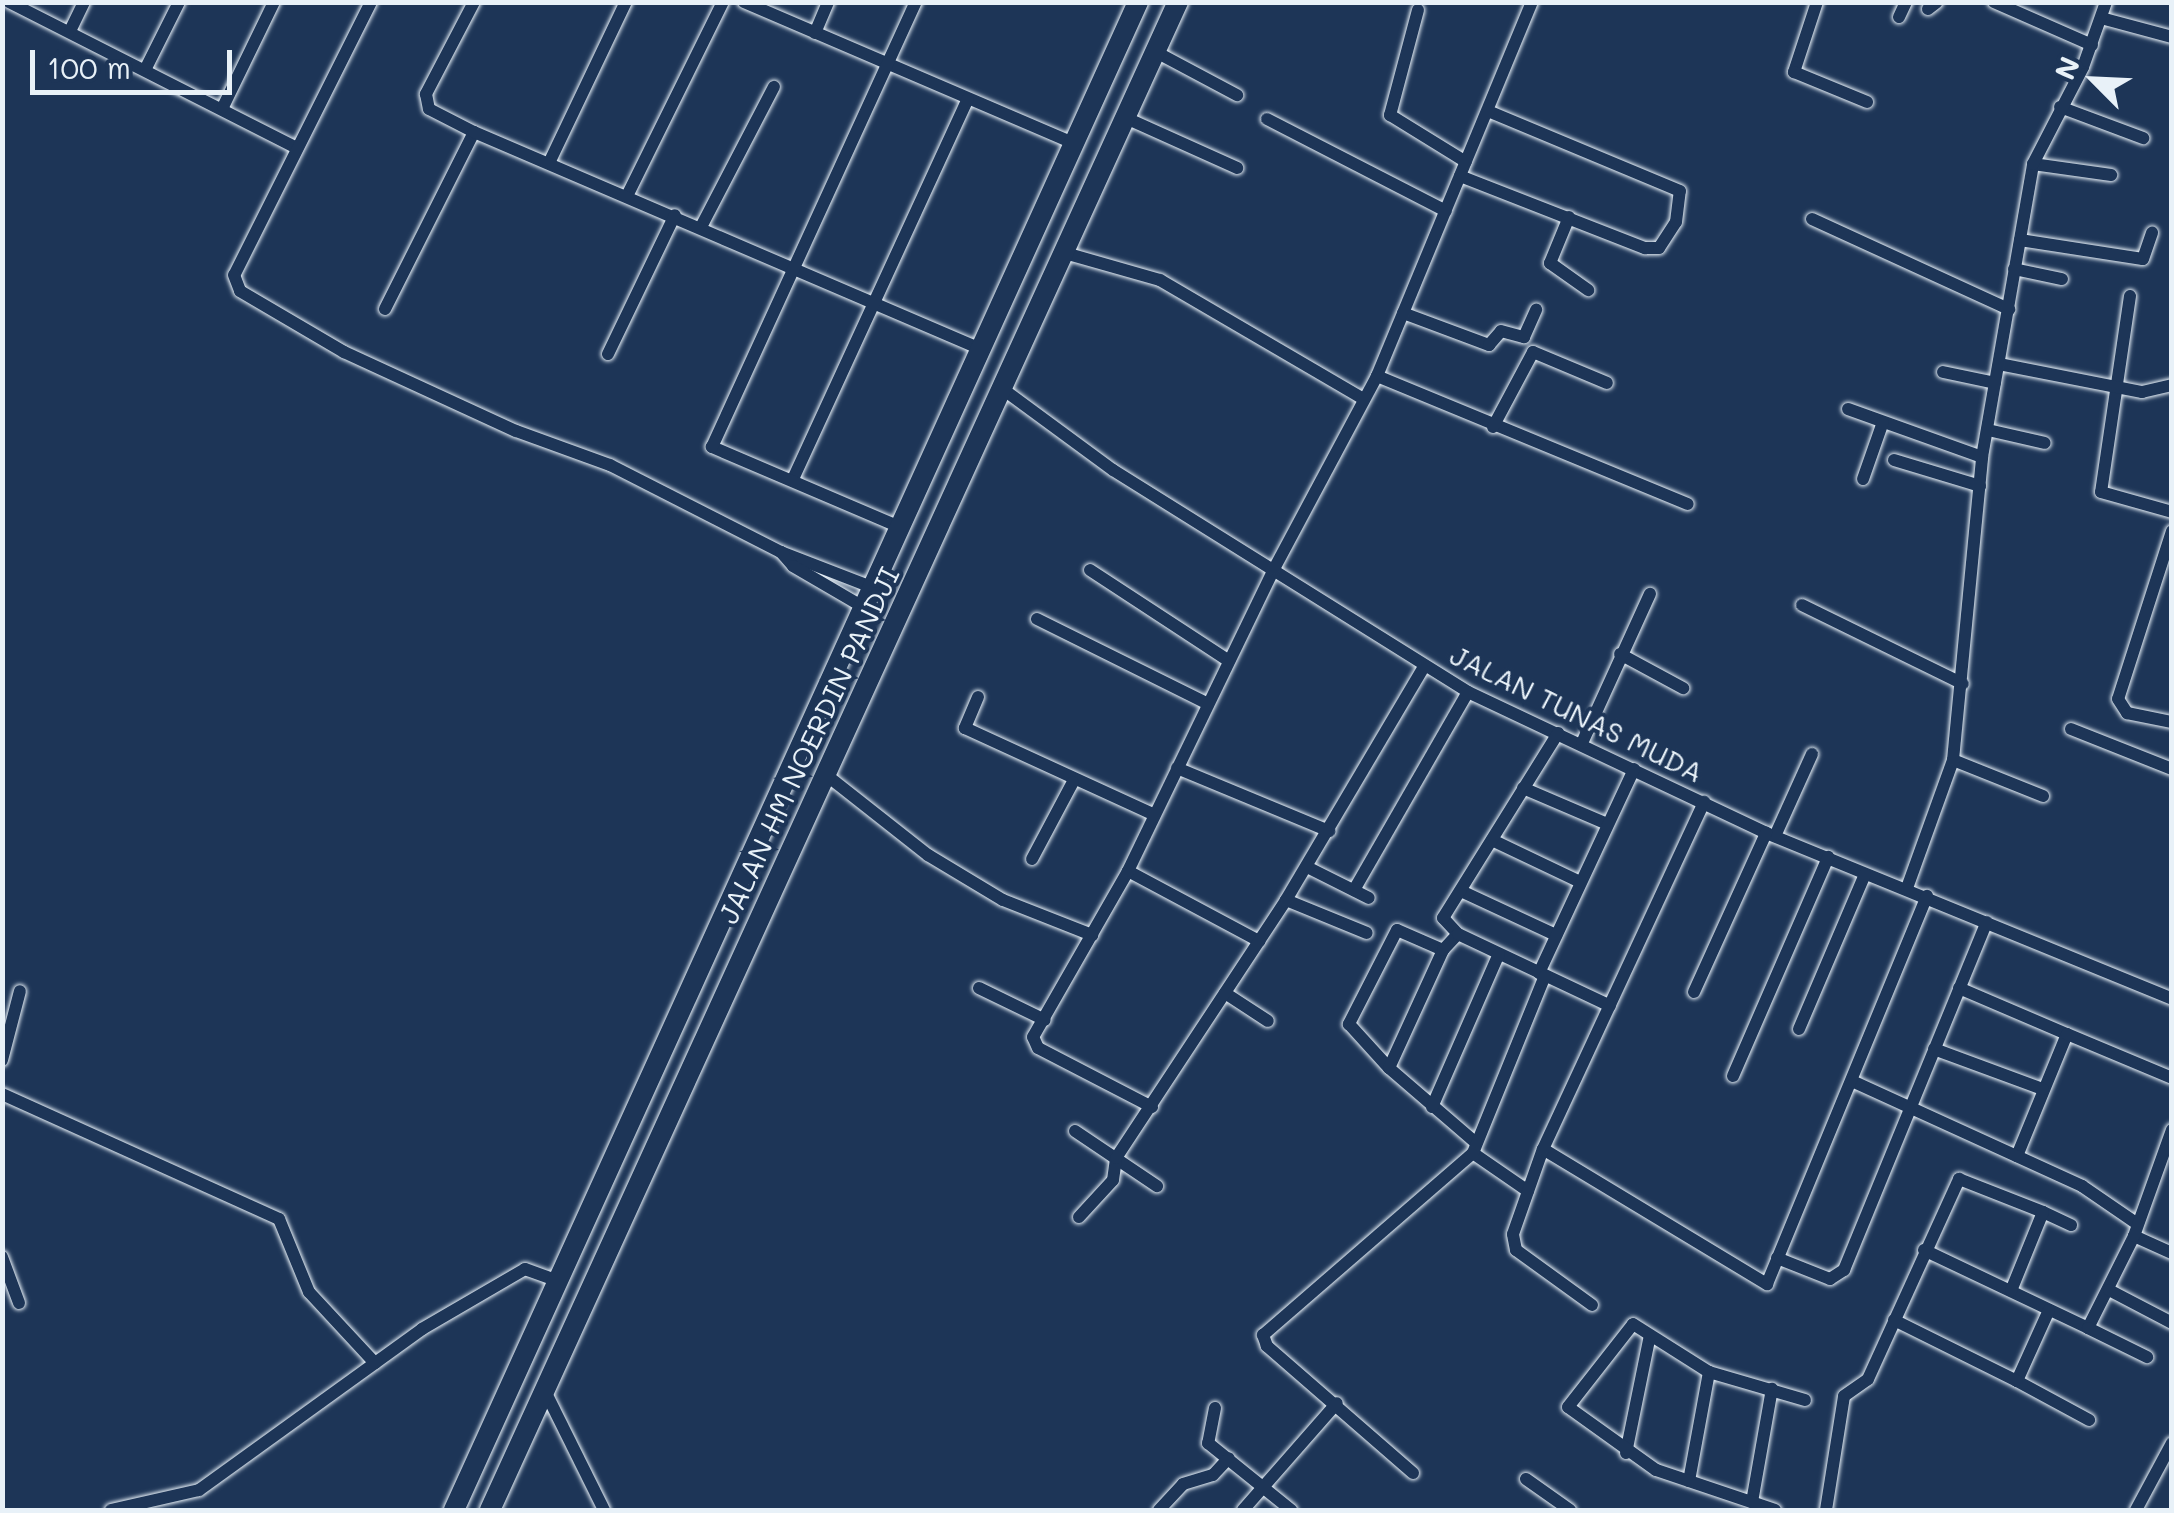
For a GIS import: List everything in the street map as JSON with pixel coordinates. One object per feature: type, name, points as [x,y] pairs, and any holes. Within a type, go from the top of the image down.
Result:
[{"type":"main road","name":"JALAN HM NOERDIN PANDJI","points":[[454,1510],[1138,2]]},
{"type":"main road","name":"JALAN HM NOERDIN PANDJI","points":[[490,1510],[1178,2]]},
{"type":"street","points":[[9,2],[146,68],[297,148]]},
{"type":"street","points":[[70,32],[84,2]]},
{"type":"street","points":[[146,68],[179,2]]},
{"type":"street","points":[[223,108],[274,2]]},
{"type":"street","points":[[371,2],[234,275],[254,304],[499,423],[610,464],[781,552],[874,588]]},
{"type":"street","points":[[474,2],[426,94],[429,109],[474,132],[628,194],[793,271],[983,350]]},
{"type":"street","points":[[550,161],[626,2]]},
{"type":"street","points":[[628,194],[722,2]]},
{"type":"street","points":[[744,2],[1075,144]]},
{"type":"street","points":[[815,33],[828,2]]},
{"type":"street","points":[[902,528],[793,478],[712,447],[916,2]]},
{"type":"street","points":[[1152,1107],[1035,1046],[1045,1020],[1128,871],[1274,569],[1377,376],[1532,2]]},
{"type":"street","points":[[1817,2],[1794,72],[1867,102]]},
{"type":"street","points":[[1899,17],[1906,2]]},
{"type":"street","points":[[1994,2],[2092,45]]},
{"type":"street","points":[[1908,888],[1952,760],[1964,684],[1982,457],[2032,164],[2092,45],[2106,2]]},
{"type":"street","points":[[1418,10],[1390,114],[1466,162]]},
{"type":"street","points":[[2100,18],[2172,37]]},
{"type":"street","points":[[1156,52],[1237,95]]},
{"type":"street","points":[[701,227],[774,87]]},
{"type":"street","points":[[793,478],[870,303],[968,100]]},
{"type":"street","points":[[2060,107],[2143,138]]},
{"type":"street","points":[[1460,176],[1659,248],[1682,196],[1488,111]]},
{"type":"street","points":[[1126,118],[1238,168]]},
{"type":"street","points":[[1267,120],[1446,211]]},
{"type":"street","points":[[385,309],[474,132]]},
{"type":"street","points":[[2032,164],[2110,174]]},
{"type":"street","points":[[608,354],[675,215]]},
{"type":"street","points":[[1569,217],[1550,263],[1588,290]]},
{"type":"street","points":[[1812,219],[2009,309]]},
{"type":"street","points":[[2020,240],[2143,259],[2152,233]]},
{"type":"street","points":[[1065,253],[1160,280],[1364,399]]},
{"type":"street","points":[[2014,269],[2062,279]]},
{"type":"street","points":[[2130,296],[2101,492],[2172,512]]},
{"type":"street","points":[[1403,314],[1489,345],[1501,331],[1524,337],[1536,310]]},
{"type":"street","points":[[1493,427],[1533,352],[1607,384]]},
{"type":"street","points":[[1999,364],[2117,389],[2142,392],[2172,385]]},
{"type":"street","points":[[1943,372],[1995,383]]},
{"type":"street","points":[[1377,376],[1493,427],[1688,504]]},
{"type":"street","name":"JALAN TUNAS MUDA","points":[[1004,390],[1113,470],[1468,692],[1582,742],[1770,834],[2172,999]]},
{"type":"street","points":[[1848,409],[1982,457]]},
{"type":"street","points":[[1863,478],[1884,422]]},
{"type":"street","points":[[1988,430],[2046,443]]},
{"type":"street","points":[[1894,460],[1980,486]]},
{"type":"street","points":[[2172,531],[2169,554],[2118,699],[2127,713],[2172,722]]},
{"type":"street","points":[[781,552],[794,566],[865,608]]},
{"type":"street","points":[[1090,570],[1228,661]]},
{"type":"street","points":[[1582,742],[1650,594]]},
{"type":"street","points":[[1802,606],[1964,684]]},
{"type":"street","points":[[1037,619],[1208,704]]},
{"type":"street","points":[[1620,654],[1682,688]]},
{"type":"street","points":[[1080,1217],[1113,1180],[1116,1158],[1307,867],[1424,667]]},
{"type":"street","points":[[1354,890],[1468,692]]},
{"type":"street","points":[[978,697],[965,728],[1072,782],[1153,814]]},
{"type":"street","points":[[2071,729],[2172,769]]},
{"type":"street","points":[[1558,733],[1442,922],[1458,934],[1610,1006]]},
{"type":"street","points":[[1694,992],[1812,754]]},
{"type":"street","points":[[1952,760],[2043,796]]},
{"type":"street","points":[[1176,768],[1329,831]]},
{"type":"street","points":[[1414,1473],[1266,1346],[1265,1331],[1344,1270],[1474,1148],[1556,935],[1634,770]]},
{"type":"street","points":[[824,774],[928,855],[1002,900],[1092,935]]},
{"type":"street","points":[[1032,859],[1072,782]]},
{"type":"street","points":[[1523,788],[1607,824]]},
{"type":"street","points":[[1592,1305],[1516,1250],[1513,1234],[1544,1149],[1704,802]]},
{"type":"street","points":[[1492,840],[1580,882]]},
{"type":"street","points":[[1733,1076],[1828,857]]},
{"type":"street","points":[[1307,867],[1368,898]]},
{"type":"street","points":[[1128,871],[1259,941]]},
{"type":"street","points":[[1799,1029],[1865,874]]},
{"type":"street","points":[[1461,891],[1556,935]]},
{"type":"street","points":[[1544,1149],[1766,1284],[1927,896]]},
{"type":"street","points":[[1286,900],[1367,933]]},
{"type":"street","points":[[1777,1258],[1830,1279],[1840,1276],[1987,922]]},
{"type":"street","points":[[1443,950],[1397,930],[1349,1024],[1389,1068],[1474,1148],[1528,1191]]},
{"type":"street","points":[[1389,1068],[1443,950],[1458,934]]},
{"type":"street","points":[[1432,1107],[1499,954]]},
{"type":"street","points":[[979,988],[1045,1020]]},
{"type":"street","points":[[1959,988],[2172,1078]]},
{"type":"street","points":[[2,1060],[20,991]]},
{"type":"street","points":[[1225,994],[1268,1021]]},
{"type":"street","points":[[2016,1156],[2067,1034]]},
{"type":"street","points":[[1934,1049],[2044,1090]]},
{"type":"street","points":[[1852,1081],[2082,1186],[2135,1230],[2172,1253]]},
{"type":"street","points":[[2,1094],[279,1219],[309,1292],[375,1362]]},
{"type":"street","points":[[2088,1328],[2135,1230],[2172,1130]]},
{"type":"street","points":[[1075,1131],[1157,1186]]},
{"type":"street","points":[[1826,1510],[1844,1396],[1868,1379],[1924,1250],[1960,1180],[2072,1225]]},
{"type":"street","points":[[2011,1291],[2044,1212]]},
{"type":"street","points":[[1924,1250],[2147,1358]]},
{"type":"street","points":[[2,1257],[19,1303]]},
{"type":"street","points":[[111,1510],[199,1490],[375,1362],[525,1269],[558,1281]]},
{"type":"street","points":[[2109,1290],[2172,1323]]},
{"type":"street","points":[[2016,1381],[2049,1310]]},
{"type":"street","points":[[1894,1320],[2088,1420]]},
{"type":"street","points":[[1775,1510],[1689,1481],[1626,1453],[1568,1407],[1627,1324],[1709,1372],[1805,1400]]},
{"type":"street","points":[[1626,1453],[1650,1335]]},
{"type":"street","points":[[1689,1481],[1709,1372]]},
{"type":"street","points":[[1752,1502],[1772,1389]]},
{"type":"street","points":[[544,1390],[604,1510]]},
{"type":"street","points":[[1244,1510],[1337,1403]]},
{"type":"street","points":[[1215,1408],[1205,1437],[1266,1484],[1291,1510]]},
{"type":"street","points":[[2136,1510],[2170,1451]]},
{"type":"street","points":[[1159,1510],[1183,1484],[1213,1476],[1229,1458]]},
{"type":"street","points":[[1526,1480],[1570,1510]]}]
